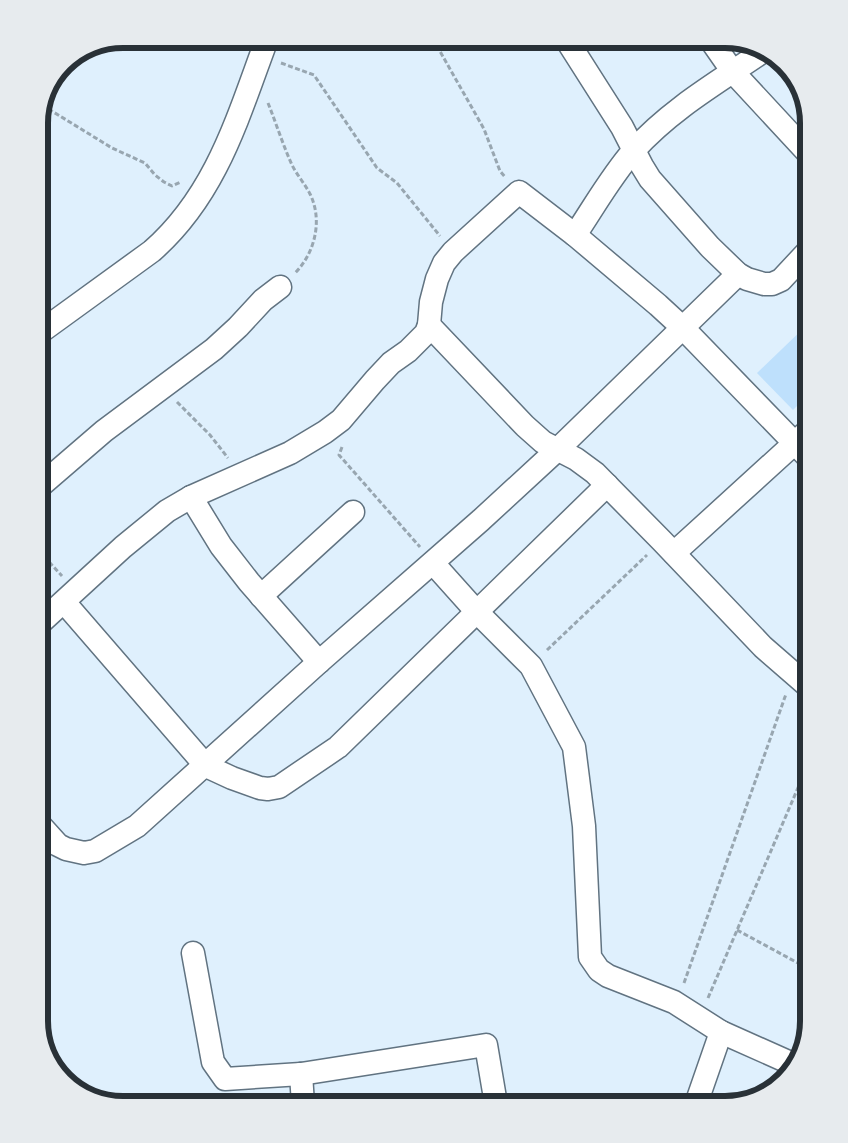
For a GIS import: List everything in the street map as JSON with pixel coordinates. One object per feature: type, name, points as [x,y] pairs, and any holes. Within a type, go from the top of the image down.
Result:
[{"type":"street","points":[[48,326],[152,250],[164,240],[190,211],[202,193],[270,68],[268,48]]},
{"type":"street","points":[[572,48],[622,127],[650,178],[710,247],[738,274],[747,280],[772,284],[781,280],[800,260]]},
{"type":"street","points":[[716,48],[733,72],[800,144]]},
{"type":"street","points":[[575,235],[618,171],[651,132],[694,97],[758,55]]},
{"type":"street","points":[[48,613],[66,592],[167,510],[191,497],[237,478],[290,452],[325,432],[341,420],[391,363],[408,351],[426,333],[429,325],[433,290],[444,263],[453,252],[519,192],[575,235],[658,304],[800,439]]},
{"type":"street","points":[[48,834],[58,845],[66,850],[84,853],[96,851],[137,826],[433,563],[556,450],[738,274]]},
{"type":"street","points":[[48,479],[104,431],[214,348],[238,327],[263,300],[280,287]]},
{"type":"street","points":[[429,325],[525,426],[543,442],[586,466],[674,553],[763,646],[800,672]]},
{"type":"street","points":[[674,553],[800,448]]},
{"type":"street","points":[[66,592],[206,766],[232,778],[268,790],[279,787],[338,747],[607,485]]},
{"type":"street","points":[[191,497],[221,546],[261,596],[320,662]]},
{"type":"street","points":[[261,596],[353,512]]},
{"type":"street","points":[[433,563],[476,612],[531,666],[574,747],[584,826],[590,957],[599,970],[608,976],[674,1002],[720,1032],[787,1062]]},
{"type":"street","points":[[193,954],[213,1062],[225,1079],[301,1074],[486,1046],[495,1096]]},
{"type":"street","points":[[699,1096],[720,1032]]},
{"type":"street","points":[[301,1074],[302,1095]]},
{"type":"path","points":[[438,48],[484,129],[500,171]]},
{"type":"path","points":[[270,68],[278,61]]},
{"type":"path","points":[[270,68],[281,62],[314,75],[377,168],[397,182],[439,235]]},
{"type":"path","points":[[270,68],[292,166],[311,196],[316,214],[314,243],[307,259],[297,272],[280,287]]},
{"type":"path","points":[[49,109],[106,145],[145,163],[164,182],[172,186],[181,182],[184,199],[190,211]]},
{"type":"path","points":[[167,384],[176,401],[221,448],[237,478]]},
{"type":"path","points":[[339,455],[433,563]]},
{"type":"path","points":[[545,652],[651,551]]},
{"type":"path","points":[[48,565],[66,592]]},
{"type":"path","points":[[684,982],[783,698]]},
{"type":"path","points":[[708,999],[800,783]]},
{"type":"path","points":[[736,930],[800,964]]},
{"type":"shaded area","points":[[800,332],[800,403],[793,410],[757,373]]}]
